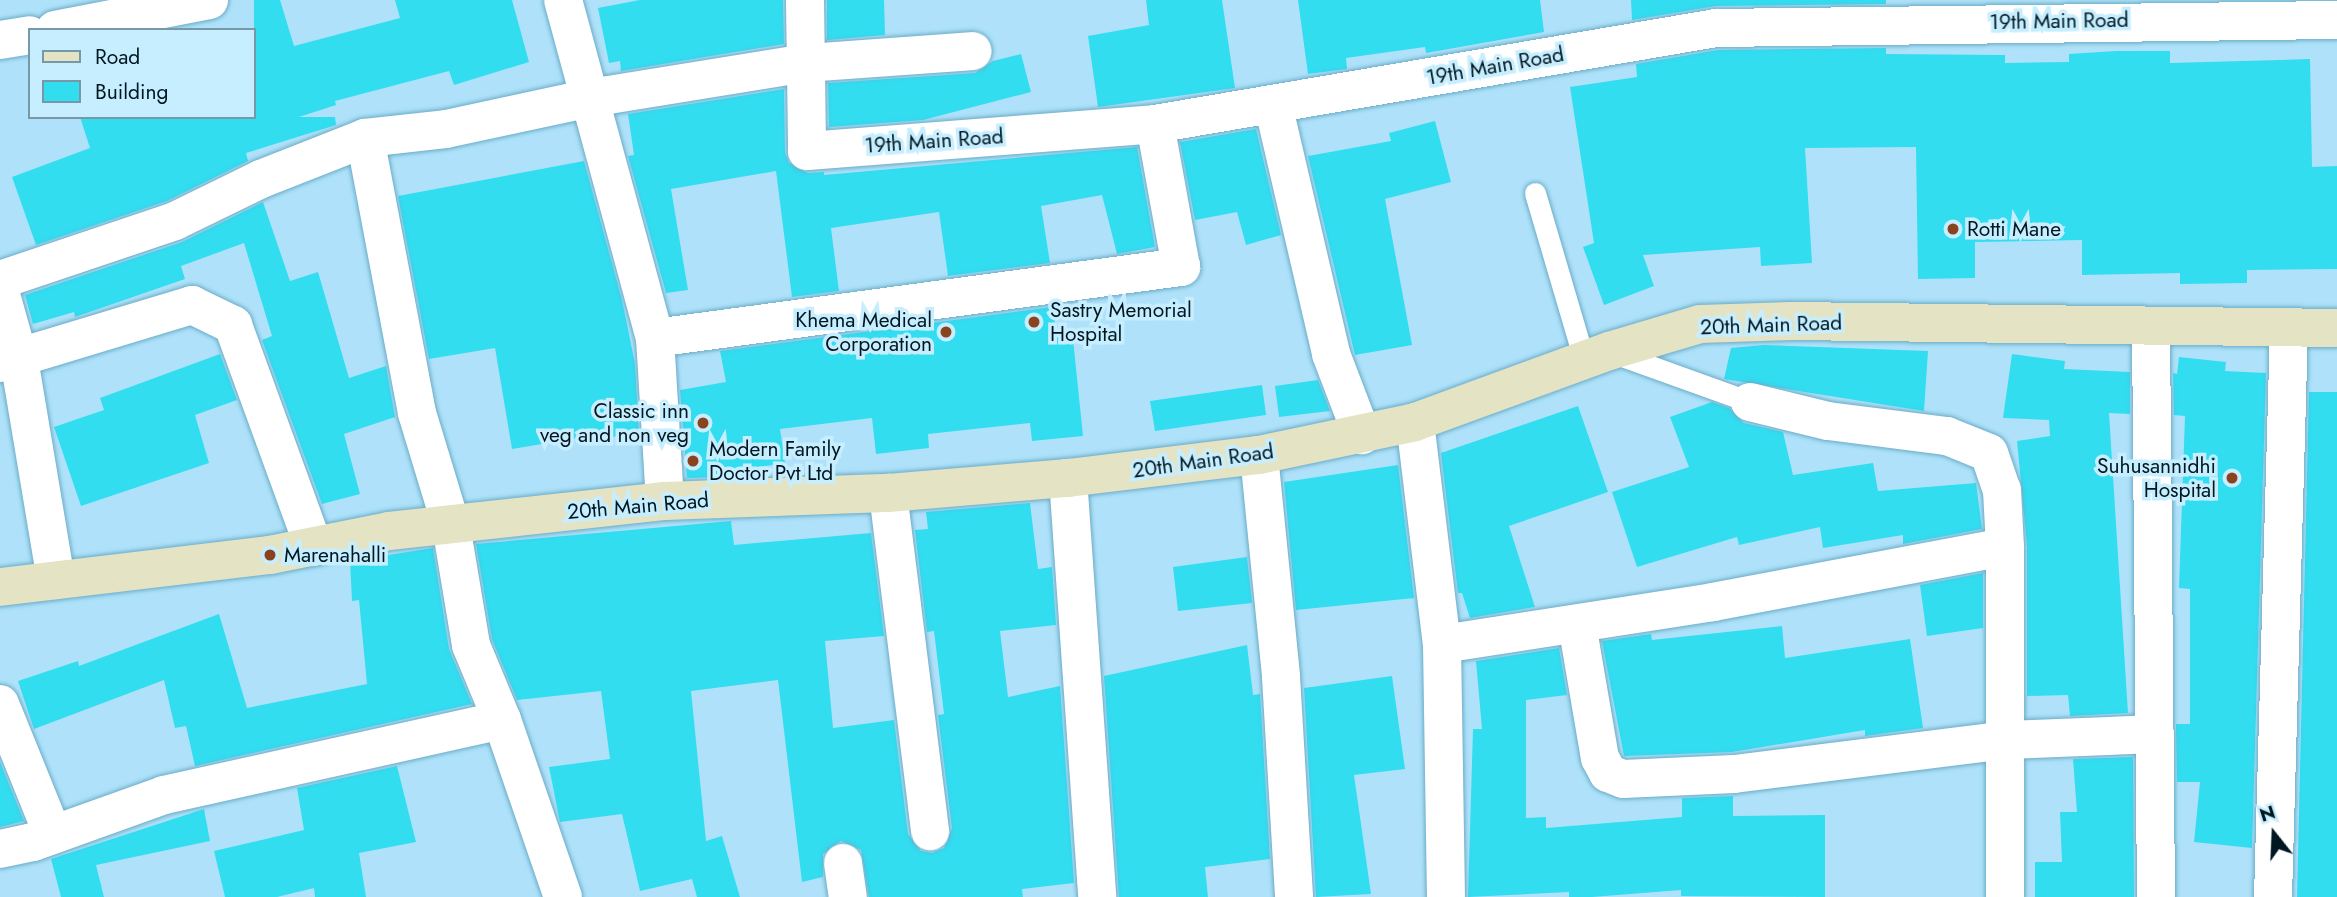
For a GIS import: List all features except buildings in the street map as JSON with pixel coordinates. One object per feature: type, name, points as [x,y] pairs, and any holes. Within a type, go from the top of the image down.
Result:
[{"type":"street","points":[[63,28],[167,4],[209,0]]},
{"type":"street","points":[[563,0],[655,338],[664,501]]},
{"type":"street","name":"19th Main Road","points":[[806,0],[807,151],[1155,124],[1716,28],[2337,20]]},
{"type":"street","points":[[0,40],[28,34]]},
{"type":"street","points":[[0,280],[175,221],[261,179],[365,138],[446,129],[590,98],[806,63],[973,51]]},
{"type":"street","points":[[1273,104],[1331,354],[1362,435]]},
{"type":"street","points":[[655,338],[1181,267],[1155,124]]},
{"type":"street","points":[[365,138],[417,413],[452,525],[471,645],[502,720],[564,897]]},
{"type":"street","points":[[0,290],[9,361],[56,580]]},
{"type":"street","points":[[9,361],[192,305],[233,326],[314,547]]},
{"type":"street","name":"20th Main Road","points":[[0,587],[314,547],[452,525],[664,501],[888,493],[1068,478],[1259,455],[1415,422],[1596,356],[1700,324],[1791,321],[2337,328]]},
{"type":"street","points":[[2151,327],[2156,897]]},
{"type":"street","points":[[2273,897],[2289,328]]},
{"type":"street","points":[[1750,402],[1828,421],[1947,436],[1989,453],[2002,490],[2005,547],[2005,897]]},
{"type":"street","points":[[1415,422],[1442,644],[1446,897]]},
{"type":"street","points":[[1259,455],[1281,677],[1294,897]]},
{"type":"street","points":[[1068,478],[1097,897]]},
{"type":"street","points":[[888,493],[930,831]]},
{"type":"street","points":[[1442,644],[1577,624],[2005,547]]},
{"type":"street","points":[[1577,624],[1600,758],[1608,773],[1623,779],[1734,774],[2007,740],[2155,734]]},
{"type":"street","points":[[0,704],[53,835]]},
{"type":"street","points":[[0,849],[53,835],[164,795],[502,720]]},
{"type":"lane","points":[[1535,192],[1596,356],[1750,402]]},
{"type":"place","name":"Rotti Mane","points":[[1953,229]]},
{"type":"place","name":"Sastry Memorial Hospital","points":[[1034,322]]},
{"type":"place","name":"Khema Medical Corporation","points":[[946,332]]},
{"type":"place","name":"Classic inn veg and non veg","points":[[703,423]]},
{"type":"place","name":"Modern Family Doctor Pvt Ltd","points":[[693,461]]},
{"type":"place","name":"Suhusannidhi Hospital","points":[[2232,478]]},
{"type":"place","name":"Marenahalli","points":[[270,555]]}]
